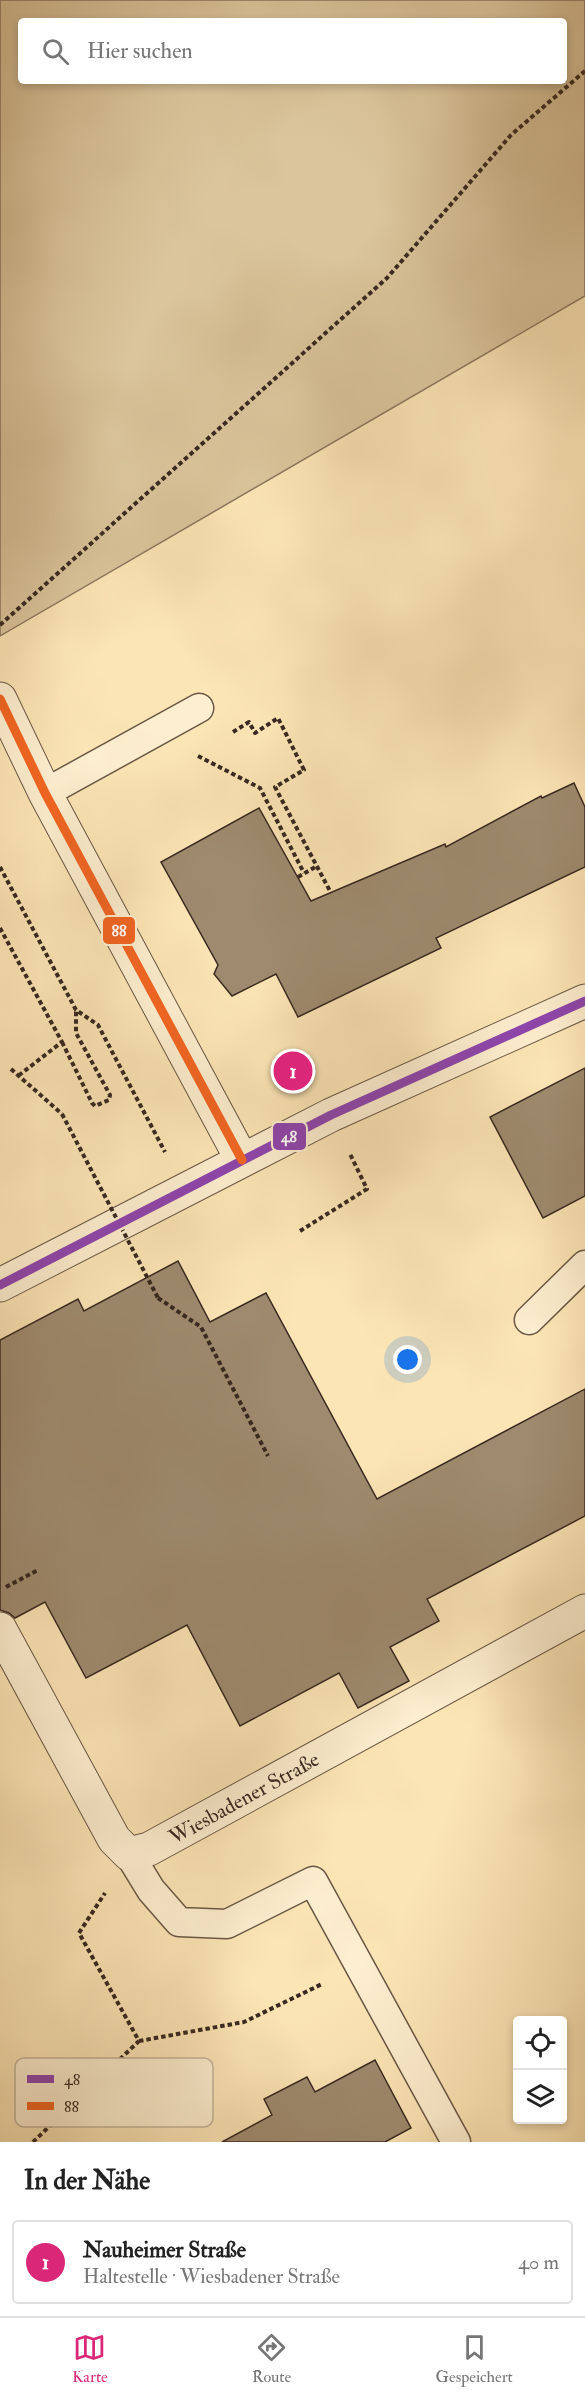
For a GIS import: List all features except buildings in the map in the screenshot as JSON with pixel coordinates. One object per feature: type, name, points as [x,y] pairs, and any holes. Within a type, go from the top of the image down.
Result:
[{"type":"street","points":[[0,699],[45,793],[242,1160]]},
{"type":"street","points":[[0,1285],[331,1115],[585,1001]]},
{"type":"street","name":"Wiesbadener Straße","points":[[129,1854],[149,1849],[585,1611]]},
{"type":"street","points":[[0,1629],[114,1839],[129,1854]]},
{"type":"lane","points":[[45,793],[199,708]]},
{"type":"lane","points":[[529,1320],[585,1265]]},
{"type":"lane","points":[[129,1854],[151,1890],[179,1922],[227,1924],[313,1881],[456,2142]]},
{"type":"path","points":[[0,625],[387,279],[511,135],[585,71]]},
{"type":"path","points":[[232,733],[249,722],[255,733],[278,718],[303,770],[275,787],[331,892]]},
{"type":"path","points":[[189,761],[206,750]]},
{"type":"path","points":[[198,755],[260,788],[304,873]]},
{"type":"path","points":[[297,877],[317,866]]},
{"type":"path","points":[[0,867],[76,1010],[98,1025],[185,1190]]},
{"type":"path","points":[[0,928],[95,1106],[109,1100],[110,1095],[76,1033],[76,1010]]},
{"type":"path","points":[[18,1076],[62,1042]]},
{"type":"path","points":[[11,1069],[62,1114],[158,1298],[201,1327],[268,1456]]},
{"type":"path","points":[[300,1231],[367,1189]]},
{"type":"path","points":[[0,1590],[38,1570]]},
{"type":"path","points":[[129,1854],[79,1933],[139,2041]]},
{"type":"path","points":[[121,2058],[139,2041],[244,2022],[361,1967]]},
{"type":"path","points":[[33,2142],[49,2127]]},
{"type":"shaded area","points":[[0,0],[585,0],[585,296],[0,636]]},
{"type":"transit line","name":"88","points":[[0,699],[45,793],[242,1160]]},
{"type":"transit line","name":"48","points":[[0,1285],[331,1115],[585,1001]]},
{"type":"place","name":"Nauheimer Straße","points":[[293,1071]]}]
